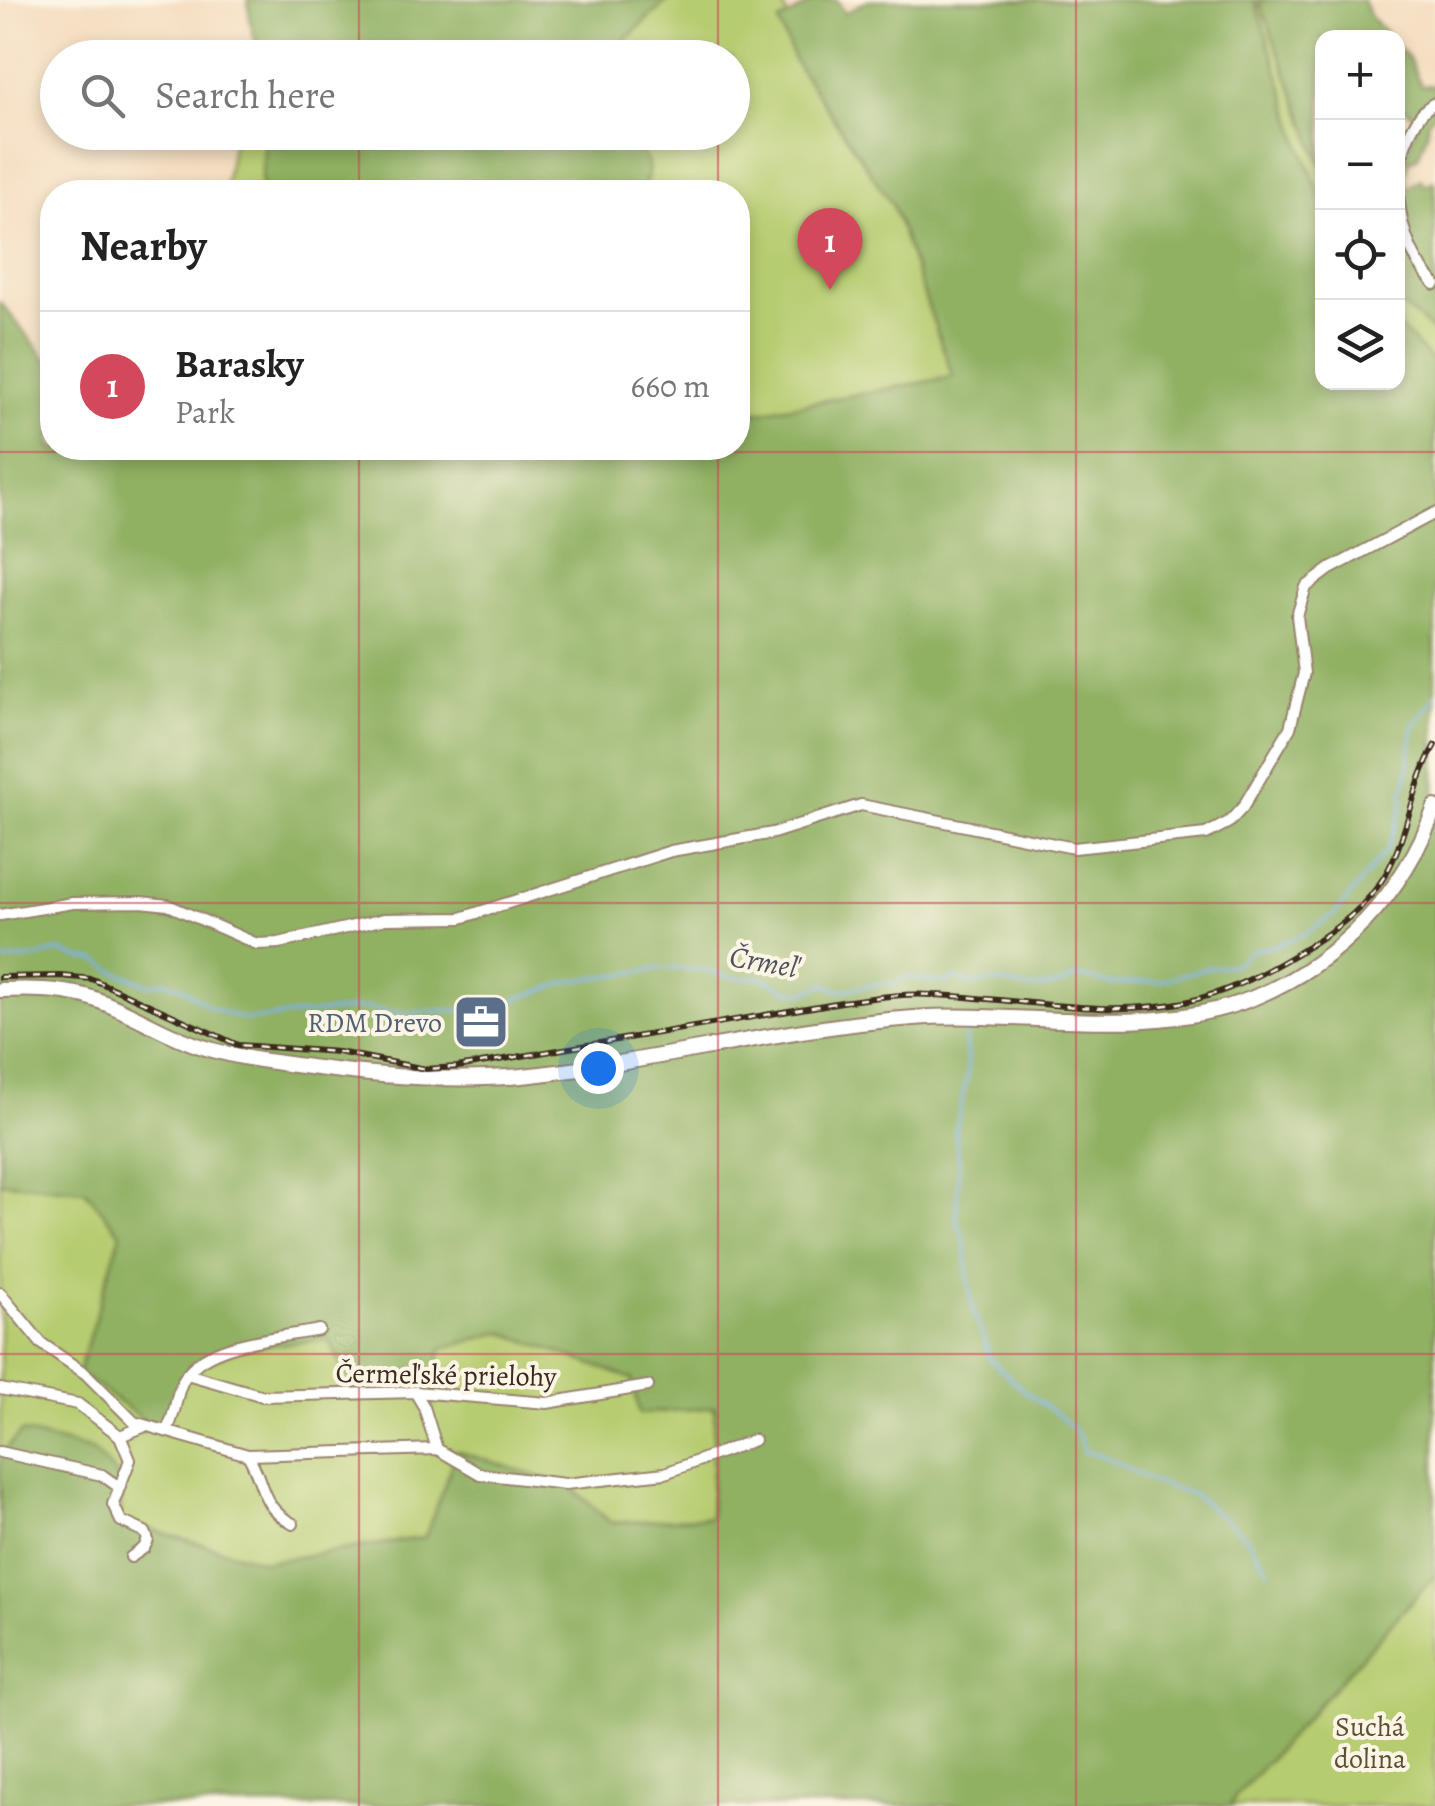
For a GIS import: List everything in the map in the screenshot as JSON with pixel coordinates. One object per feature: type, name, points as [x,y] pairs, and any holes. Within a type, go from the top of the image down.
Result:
[{"type":"main road","points":[[0,990],[55,990],[90,998],[183,1040],[237,1056],[453,1078],[552,1072],[850,1024],[910,1018],[1168,1018],[1213,1011],[1251,999],[1288,982],[1339,947],[1393,888],[1435,808]]},
{"type":"street","points":[[1435,103],[1422,112],[1410,136],[1398,183],[1410,245],[1435,284]]},
{"type":"street","points":[[0,915],[73,903],[168,905],[247,941],[279,943],[384,919],[462,918],[671,851],[774,833],[862,805],[1074,848],[1206,834],[1236,815],[1290,728],[1304,673],[1297,616],[1306,587],[1330,569],[1435,512]]},
{"type":"street","points":[[0,1293],[40,1343],[86,1374],[134,1422],[248,1454],[437,1450],[480,1474],[565,1484],[665,1473],[754,1440]]},
{"type":"street","points":[[166,1431],[174,1419],[180,1383],[196,1361],[224,1349],[319,1330]]},
{"type":"street","name":"Čermeľské prielohy","points":[[187,1374],[263,1396],[414,1392],[547,1402],[648,1386]]},
{"type":"street","points":[[0,1389],[78,1404],[120,1436],[130,1460],[113,1504],[120,1521],[145,1532],[148,1540],[131,1557]]},
{"type":"street","points":[[414,1392],[424,1407],[437,1450]]},
{"type":"street","points":[[120,1436],[143,1427]]},
{"type":"street","points":[[0,1452],[102,1475],[119,1487]]},
{"type":"street","points":[[248,1454],[268,1505],[293,1524]]},
{"type":"green space","points":[[248,0],[668,0],[625,40],[255,40]]},
{"type":"green space","points":[[668,0],[779,0],[788,16],[779,23],[795,62],[892,204],[953,377],[750,414],[750,180],[646,180],[648,166],[638,150],[750,150],[750,40],[625,40]]},
{"type":"green space","points":[[816,0],[837,0],[845,13],[868,0],[1255,0],[1315,183],[1315,390],[1405,390],[1405,333],[1435,364],[1435,1575],[1231,1806],[0,1806],[0,1455],[22,1432],[92,1450],[122,1480],[120,1521],[265,1562],[425,1537],[457,1451],[570,1486],[611,1523],[710,1517],[715,1407],[640,1414],[632,1379],[502,1332],[441,1349],[435,1385],[409,1396],[356,1393],[328,1339],[238,1348],[188,1369],[158,1430],[78,1373],[121,1234],[85,1190],[0,1182],[0,302],[40,351],[40,460],[750,460],[750,414],[953,377],[892,204],[795,62],[779,22]]},
{"type":"green space","points":[[1255,0],[1264,0],[1260,4],[1315,148],[1315,183]]},
{"type":"green space","points":[[1264,0],[1363,0],[1383,30],[1315,30],[1315,148],[1260,4]]},
{"type":"green space","points":[[1405,55],[1421,85],[1435,86],[1435,112],[1427,122],[1418,157],[1409,161],[1406,176],[1407,189],[1421,179],[1424,185],[1435,181],[1435,333],[1405,308],[1405,160],[1418,118],[1405,109]]},
{"type":"green space","points":[[231,150],[264,150],[261,180],[226,180]]},
{"type":"green space","points":[[264,150],[638,150],[648,166],[646,180],[261,180]]},
{"type":"green space","points":[[1405,308],[1435,333],[1435,364],[1405,333]]},
{"type":"green space","points":[[0,1182],[85,1190],[121,1234],[78,1373],[159,1429],[188,1368],[238,1348],[329,1339],[435,1385],[441,1349],[502,1332],[633,1379],[641,1413],[715,1407],[710,1517],[611,1523],[570,1486],[425,1537],[265,1563],[120,1521],[0,1455]]},
{"type":"green space","name":"Suchá dolina","points":[[1435,1575],[1435,1806],[1231,1806],[1235,1797]]},
{"type":"waterway","name":"Črmeľ","points":[[0,961],[36,958],[58,951],[97,960],[150,985],[164,981],[180,986],[211,1008],[246,1020],[367,1008],[402,1013],[490,1008],[571,981],[666,968],[762,978],[803,993],[825,984],[840,991],[892,984],[908,977],[942,983],[956,978],[973,984],[996,982],[1031,989],[1059,985],[1079,976],[1111,984],[1160,981],[1233,965],[1255,949],[1305,934],[1334,915],[1387,850],[1404,802],[1401,794],[1407,780],[1413,727],[1435,696]]},
{"type":"waterway","points":[[968,1022],[968,1072],[955,1133],[959,1161],[956,1217],[964,1239],[972,1307],[991,1360],[1063,1419],[1078,1435],[1085,1452],[1108,1458],[1153,1482],[1192,1494],[1245,1535],[1269,1571]]},
{"type":"railway","points":[[0,977],[92,979],[238,1045],[338,1052],[426,1069],[888,996],[933,995],[1091,1008],[1185,1002],[1270,969],[1330,932],[1361,907],[1378,886],[1396,852],[1419,780],[1435,745]]},
{"type":"place","name":"Barasky","points":[[830,290]]},
{"type":"place","name":"RDM Drevo","points":[[481,1022]]}]
